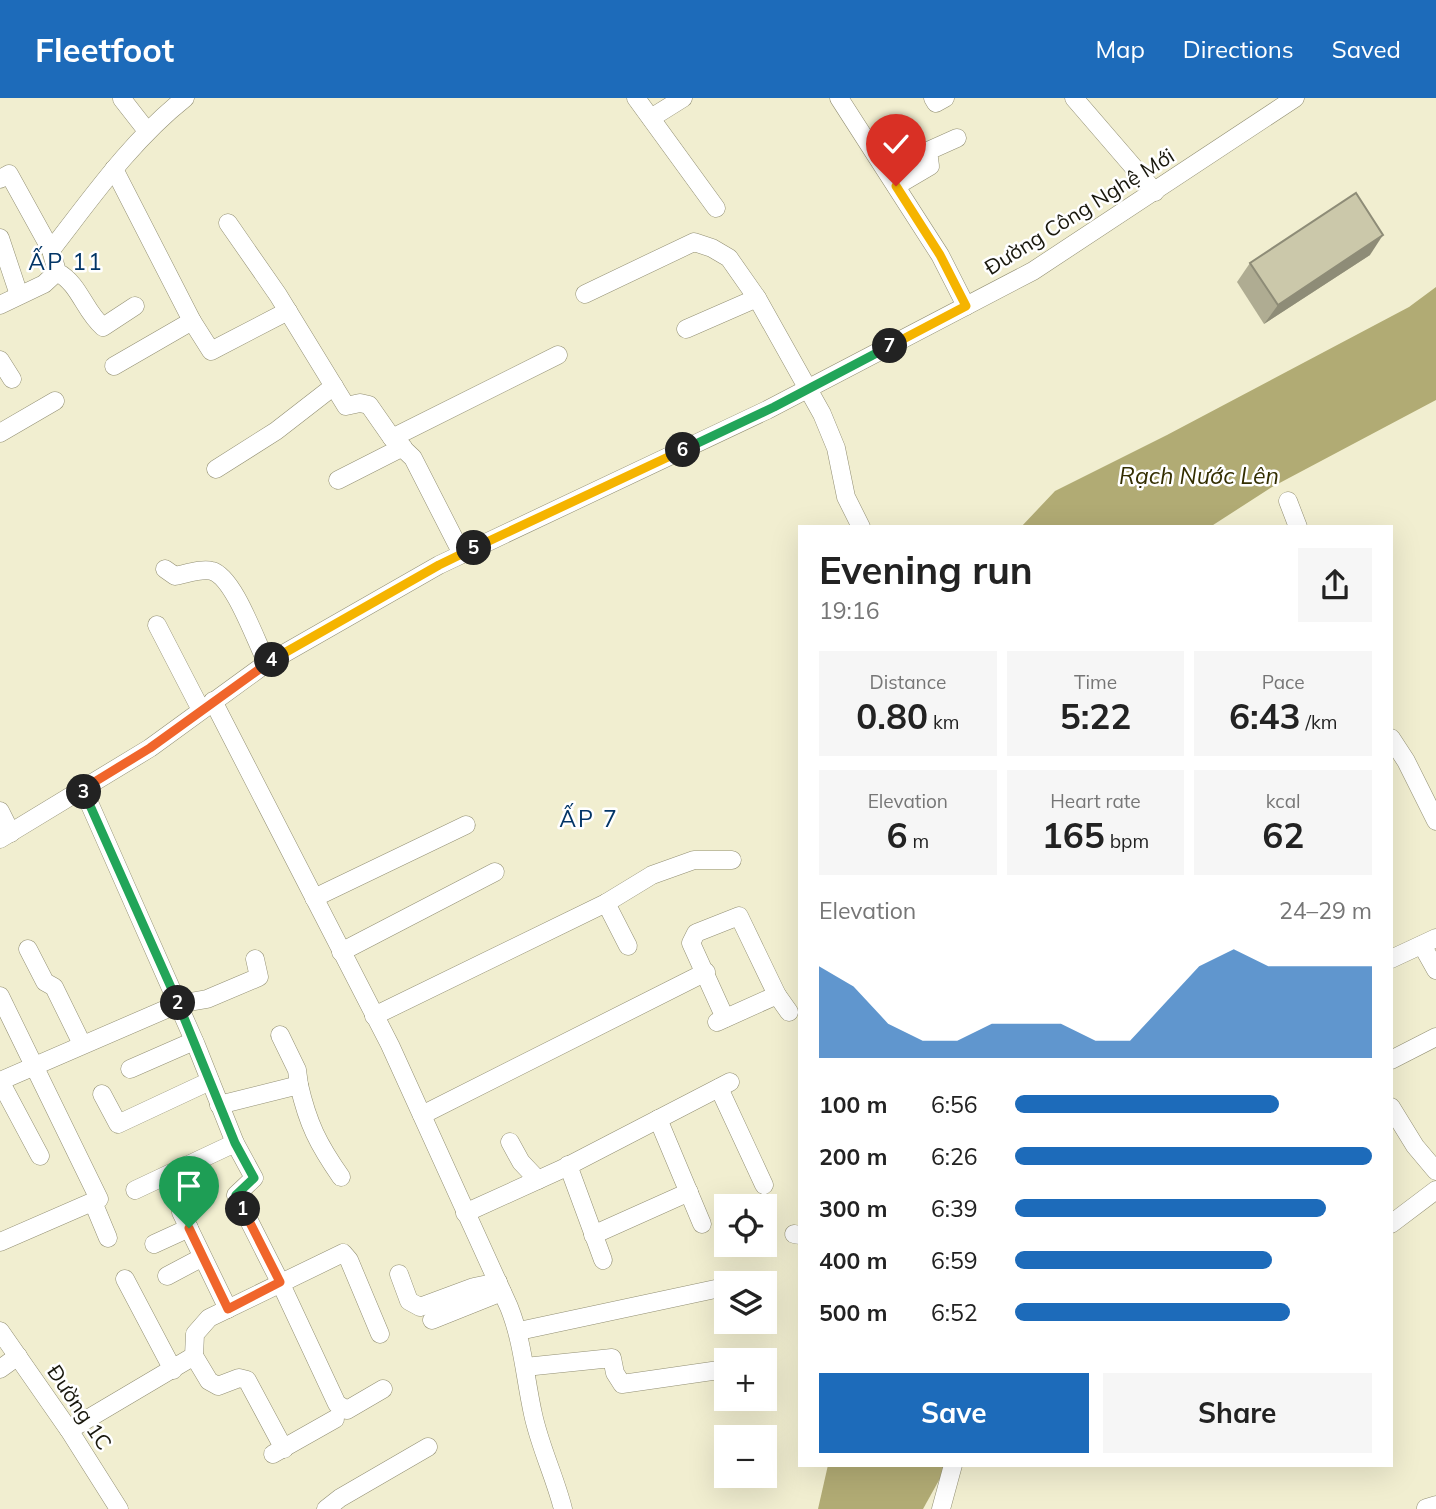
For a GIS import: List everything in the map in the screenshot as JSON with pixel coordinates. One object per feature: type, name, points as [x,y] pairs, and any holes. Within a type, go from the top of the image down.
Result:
[{"type":"street","points":[[51,250],[128,150],[185,98]]},
{"type":"street","points":[[636,98],[716,208]]},
{"type":"street","points":[[651,118],[682,98]]},
{"type":"street","points":[[839,98],[940,255],[966,306]]},
{"type":"street","points":[[933,98],[936,103],[945,98]]},
{"type":"street","points":[[1073,98],[1155,191]]},
{"type":"street","name":"Đường Công Nghệ Mới","points":[[6,836],[150,748],[267,663],[439,565],[806,390],[1033,271],[1295,98]]},
{"type":"street","points":[[122,99],[148,131]]},
{"type":"street","points":[[896,186],[930,166],[928,151],[957,138]]},
{"type":"street","points":[[114,169],[192,321],[211,351],[288,311]]},
{"type":"street","points":[[0,179],[9,174],[51,250],[57,272],[70,279],[92,317],[103,327],[135,306]]},
{"type":"street","points":[[228,223],[288,311],[346,406],[360,403],[369,405],[413,458],[462,554]]},
{"type":"street","points":[[0,239],[19,295]]},
{"type":"street","points":[[585,294],[694,242],[729,258],[757,298],[806,390],[822,414],[836,448],[846,497],[860,525]]},
{"type":"street","points":[[0,304],[44,284],[57,272]]},
{"type":"street","points":[[686,329],[757,298]]},
{"type":"street","points":[[114,366],[192,321]]},
{"type":"street","points":[[338,481],[398,443],[558,355]]},
{"type":"street","points":[[0,360],[12,379]]},
{"type":"street","points":[[216,469],[267,438],[334,386]]},
{"type":"street","points":[[0,433],[55,401]]},
{"type":"street","points":[[1288,501],[1297,525]]},
{"type":"street","points":[[165,569],[175,576],[209,569],[221,574],[238,602],[267,663]]},
{"type":"street","points":[[157,625],[183,671],[207,705],[314,898],[422,1115],[519,1331],[533,1416],[553,1471],[563,1509]]},
{"type":"street","points":[[1393,741],[1436,821]]},
{"type":"street","points":[[83,789],[178,1003],[235,1143],[254,1178],[236,1195],[337,1404],[341,1409],[347,1410],[383,1389]]},
{"type":"street","points":[[0,811],[6,836]]},
{"type":"street","points":[[314,898],[466,825]]},
{"type":"street","points":[[374,1016],[606,904],[652,875],[694,860],[732,860]]},
{"type":"street","points":[[341,952],[495,872]]},
{"type":"street","points":[[606,904],[628,946]]},
{"type":"street","points":[[777,995],[721,1020],[706,972],[691,943],[696,933],[739,916],[777,995],[789,1012]]},
{"type":"street","points":[[1393,958],[1429,941],[1436,970]]},
{"type":"street","points":[[28,949],[44,982],[54,987],[82,1044]]},
{"type":"street","points":[[40,1156],[0,1081],[178,1003],[207,999],[259,977],[255,959]]},
{"type":"street","points":[[422,1115],[706,972]]},
{"type":"street","points":[[0,996],[99,1195],[99,1199],[93,1202],[0,1242]]},
{"type":"street","points":[[280,1034],[297,1070],[307,1119],[322,1150],[341,1177]]},
{"type":"street","points":[[1393,1059],[1436,1037]]},
{"type":"street","points":[[130,1069],[194,1041]]},
{"type":"street","points":[[102,1094],[118,1124],[210,1081]]},
{"type":"street","points":[[219,1105],[299,1085]]},
{"type":"street","points":[[465,1213],[568,1166],[724,1085],[764,1185]]},
{"type":"street","points":[[1393,1110],[1415,1146],[1436,1171]]},
{"type":"street","points":[[658,1119],[702,1224]]},
{"type":"street","points":[[510,1142],[521,1161],[538,1180]]},
{"type":"street","points":[[135,1190],[235,1143]]},
{"type":"street","points":[[568,1166],[603,1260]]},
{"type":"street","points":[[1393,1222],[1436,1190]]},
{"type":"street","points":[[593,1235],[689,1192]]},
{"type":"street","points":[[93,1202],[108,1238]]},
{"type":"street","points":[[154,1244],[185,1220],[201,1258],[228,1309]]},
{"type":"street","points":[[335,1419],[279,1451],[247,1380],[239,1378],[218,1386],[208,1381],[194,1356],[195,1334],[209,1318],[343,1252],[349,1260],[380,1334]]},
{"type":"street","points":[[167,1276],[201,1258]]},
{"type":"street","points":[[398,1274],[409,1301],[420,1307],[474,1287],[500,1287]]},
{"type":"street","points":[[125,1279],[173,1370]]},
{"type":"street","points":[[432,1320],[500,1287]]},
{"type":"street","points":[[519,1331],[714,1289]]},
{"type":"street","name":"Đường 1C","points":[[0,1331],[69,1430],[119,1509]]},
{"type":"street","points":[[0,1369],[18,1356]]},
{"type":"street","points":[[69,1430],[194,1356]]},
{"type":"street","points":[[526,1367],[612,1358],[615,1373],[622,1384],[714,1372]]},
{"type":"street","points":[[326,1509],[340,1498],[428,1447]]},
{"type":"street","points":[[941,1509],[952,1467]]},
{"type":"street","points":[[1426,1508],[1436,1504]]},
{"type":"water","name":"Rạch Nước Lên","points":[[1436,287],[1436,400],[1272,487],[1213,525],[1023,525],[1055,491],[1409,307]]},
{"type":"water","points":[[828,1467],[944,1467],[923,1509],[818,1509]]},
{"type":"building","points":[[1356,193],[1383,235],[1278,305],[1250,263]]},
{"type":"district","name":"ẤP 11","points":[[66,261]]},
{"type":"district","name":"ẤP 7","points":[[589,818]]},
{"type":"route","points":[[189,1228],[201,1258],[228,1309],[280,1282],[236,1195],[254,1178],[235,1143],[196,1045],[83,789],[150,748],[264,665],[439,565],[767,410],[966,306],[940,255],[896,186]]}]
